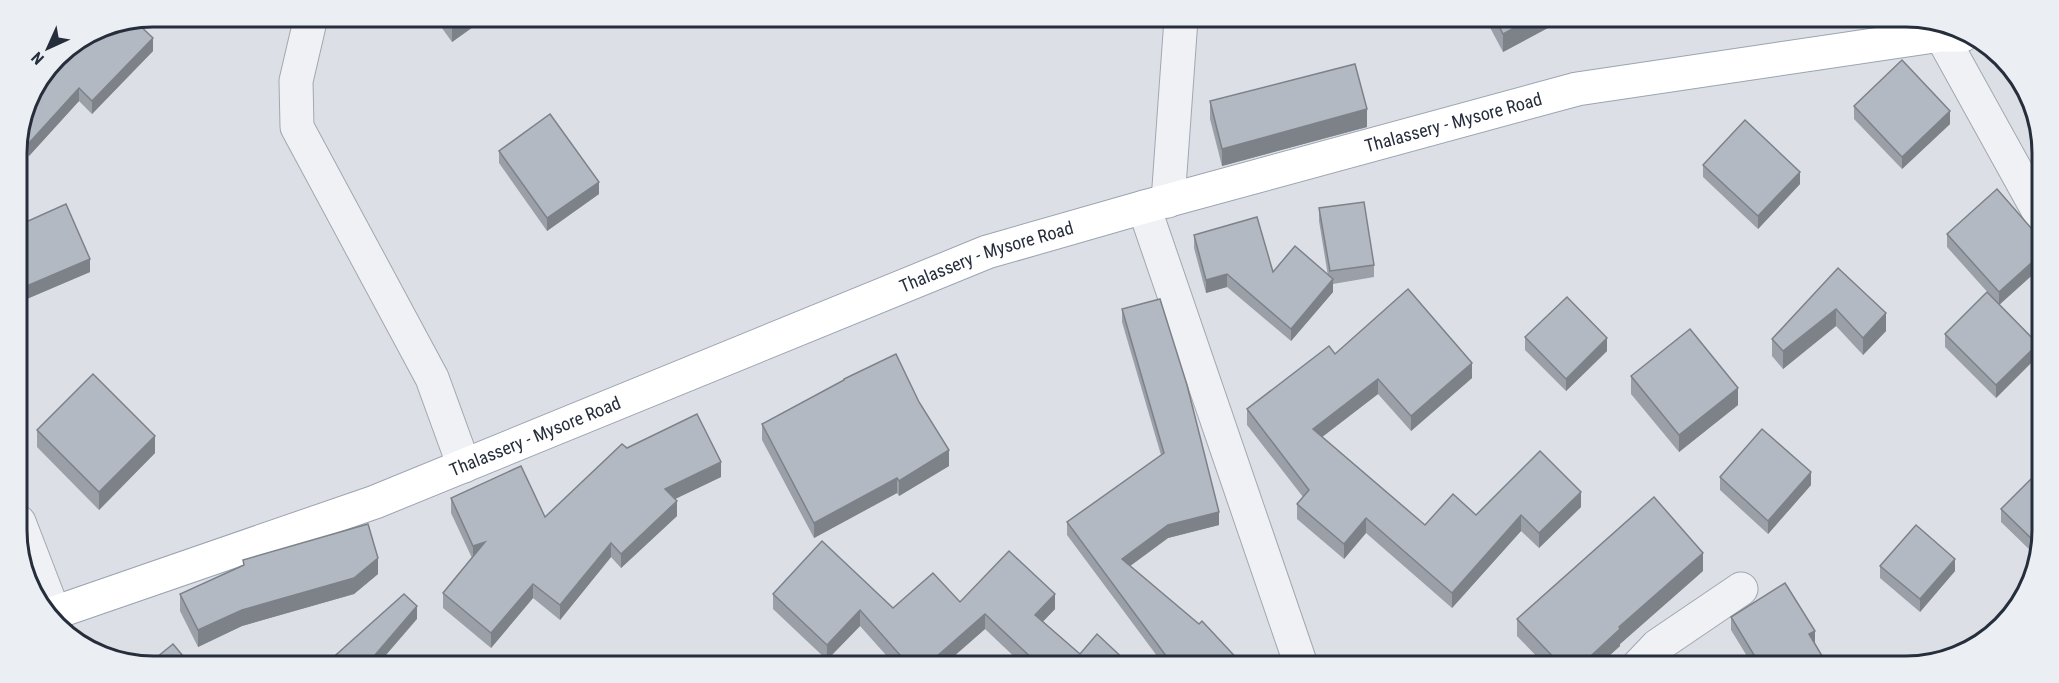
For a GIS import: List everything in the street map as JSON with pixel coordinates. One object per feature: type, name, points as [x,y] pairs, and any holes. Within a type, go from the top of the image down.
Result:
[{"type":"main road","name":"Thalassery - Mysore Road","points":[[57,612],[375,502],[987,252],[1577,89],[1950,35]]},
{"type":"street","points":[[309,27],[296,81],[297,127],[432,378],[464,466]]},
{"type":"street","points":[[1180,27],[1156,204],[1298,656]]},
{"type":"street","points":[[1953,36],[2032,198]]},
{"type":"street","points":[[28,549],[43,592]]},
{"type":"street","points":[[1648,656],[1658,646],[1741,589]]},
{"type":"building","points":[[142,27],[153,38],[92,101],[79,88],[29,143],[27,142],[34,112],[52,78],[78,78],[78,52],[97,40],[128,29]]},
{"type":"building","points":[[1500,27],[1516,27],[1503,34]]},
{"type":"building","points":[[1902,60],[1950,111],[1902,157],[1854,106]]},
{"type":"building","points":[[1355,64],[1367,109],[1222,149],[1210,101]]},
{"type":"building","points":[[550,114],[599,182],[547,218],[499,151]]},
{"type":"building","points":[[1745,120],[1800,172],[1758,216],[1703,165]]},
{"type":"building","points":[[1997,189],[2032,229],[2032,262],[1999,292],[1947,234]]},
{"type":"building","points":[[1364,202],[1374,265],[1330,271],[1319,208]]},
{"type":"building","points":[[66,204],[90,259],[27,286],[27,222]]},
{"type":"building","points":[[1257,217],[1273,272],[1295,246],[1333,279],[1291,329],[1227,274],[1206,280],[1194,235]]},
{"type":"building","points":[[1838,268],[1886,313],[1863,338],[1836,309],[1783,351],[1772,339]]},
{"type":"building","points":[[1408,289],[1472,363],[1411,416],[1378,379],[1313,429],[1425,525],[1453,494],[1476,515],[1540,451],[1581,492],[1539,533],[1521,515],[1452,593],[1366,518],[1344,544],[1297,504],[1309,490],[1247,409],[1329,346],[1335,354]]},
{"type":"building","points":[[1987,292],[2032,338],[2032,350],[1996,385],[1945,334]]},
{"type":"building","points":[[1567,297],[1607,338],[1566,379],[1525,337]]},
{"type":"building","points":[[1160,299],[1187,385],[1219,512],[1168,525],[1122,559],[1199,624],[1202,621],[1235,656],[1166,656],[1067,522],[1164,453],[1122,309]]},
{"type":"building","points":[[1690,329],[1738,388],[1679,435],[1631,376]]},
{"type":"building","points":[[896,354],[919,402],[949,450],[899,481],[897,478],[814,523],[762,424],[844,379]]},
{"type":"building","points":[[93,374],[155,436],[99,492],[37,430]]},
{"type":"building","points":[[697,414],[721,462],[665,489],[677,501],[621,554],[611,543],[560,605],[533,584],[491,633],[443,593],[485,542],[473,546],[451,498],[521,466],[545,517],[622,444],[627,448]]},
{"type":"building","points":[[1762,429],[1811,472],[1768,521],[1720,477]]},
{"type":"building","points":[[2032,478],[2031,539],[2001,509]]},
{"type":"building","points":[[1654,497],[1703,553],[1619,627],[1620,629],[1591,656],[1552,656],[1517,619]]},
{"type":"building","points":[[368,524],[378,558],[354,578],[242,610],[198,630],[180,594],[244,565],[243,560]]},
{"type":"building","points":[[1916,525],[1955,559],[1920,599],[1880,566]]},
{"type":"building","points":[[822,541],[893,608],[933,573],[960,602],[1009,551],[1055,594],[1035,615],[1080,654],[1097,634],[1120,656],[1030,656],[985,614],[937,656],[901,656],[860,610],[827,645],[773,594]]},
{"type":"building","points":[[1785,583],[1815,631],[1809,634],[1822,656],[1755,656],[1731,617]]},
{"type":"building","points":[[404,594],[417,606],[374,656],[335,656]]},
{"type":"building","points":[[173,644],[183,656],[158,656]]}]
